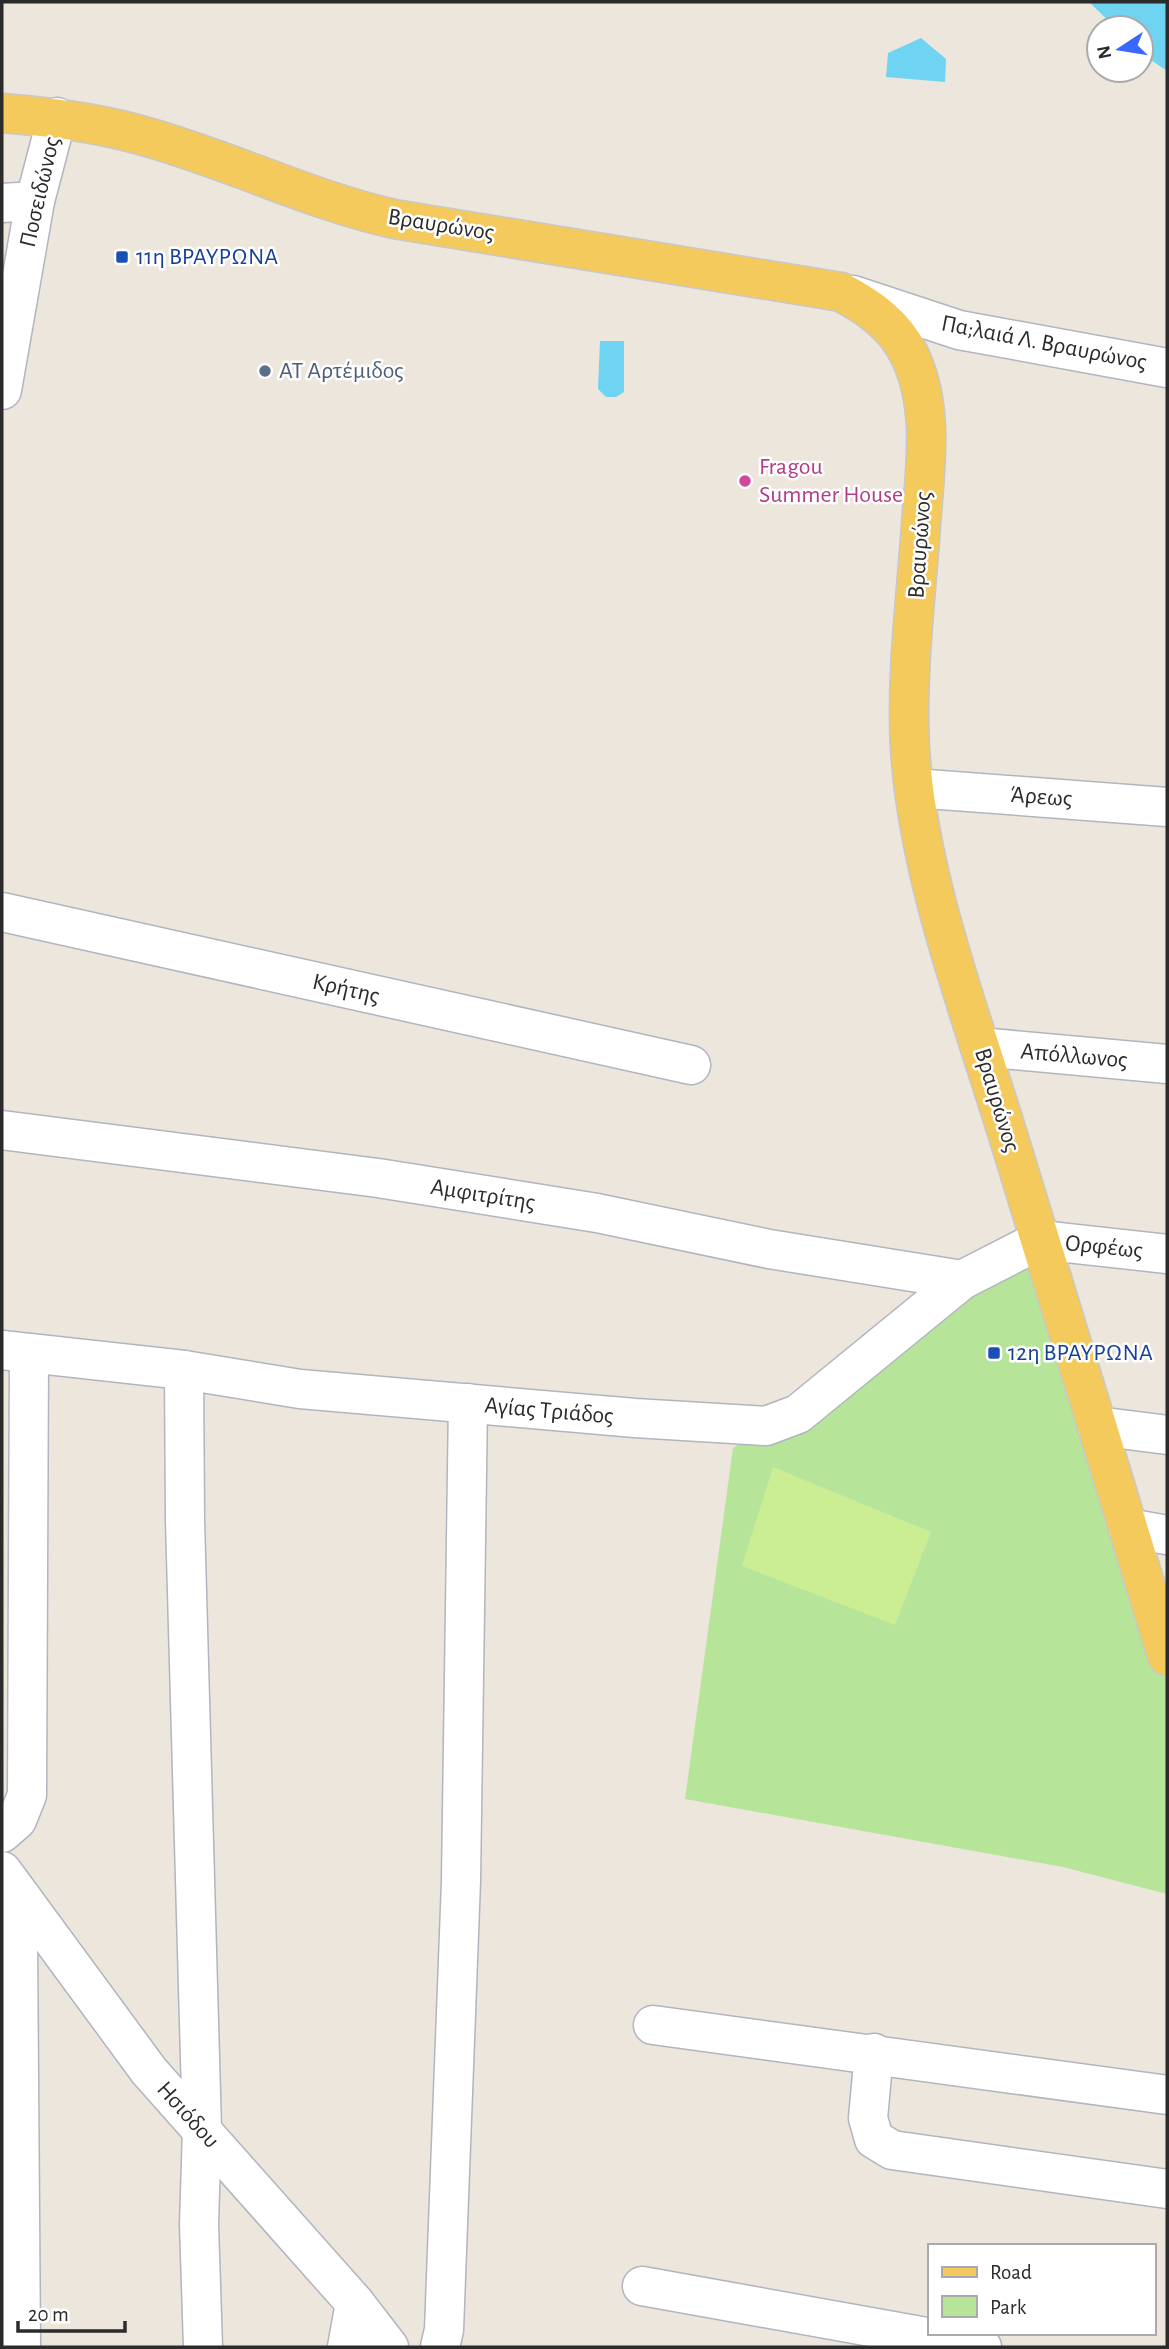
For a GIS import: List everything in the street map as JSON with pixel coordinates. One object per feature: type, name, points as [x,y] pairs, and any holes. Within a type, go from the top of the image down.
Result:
[{"type":"main road","name":"Βραυρώνος","points":[[2,113],[57,117],[139,135],[339,206],[394,219],[841,292],[875,313],[897,335],[914,367],[923,399],[927,444],[912,653],[910,745],[914,788],[936,895],[980,1047],[1167,1656]]},
{"type":"street","name":"Ποσειδώνος","points":[[2,390],[18,202],[57,117]]},
{"type":"street","name":"Πα;λαιά Λ. Βραυρώνος","points":[[841,292],[959,330],[1167,368]]},
{"type":"street","name":"Άρεως","points":[[914,788],[1167,807]]},
{"type":"street","name":"Κρήτης","points":[[2,912],[691,1065]]},
{"type":"street","name":"Απόλλωνος","points":[[980,1047],[1167,1065]]},
{"type":"street","name":"Αμφιτρίτης","points":[[2,1130],[378,1178],[597,1213],[769,1249],[962,1280]]},
{"type":"street","name":"Ορφέως","points":[[1040,1240],[1167,1254]]},
{"type":"street","name":"Αγίας Τριάδος","points":[[15,1351],[184,1370],[300,1389],[766,1426],[798,1414],[962,1280],[1040,1240]]},
{"type":"street","points":[[2,1832],[17,1820],[27,1795],[15,1351]]},
{"type":"street","points":[[184,1370],[185,1520],[202,2130],[200,2224],[203,2347]]},
{"type":"street","points":[[440,2347],[445,2304],[461,1881],[468,1403]]},
{"type":"street","points":[[1097,1426],[1167,1435]]},
{"type":"street","points":[[1128,1528],[1167,1535]]},
{"type":"street","points":[[12,1884],[18,1942],[21,2347]]},
{"type":"street","name":"Ησιόδου","points":[[12,1884],[149,2071],[355,2304],[389,2347]]},
{"type":"street","points":[[653,2025],[1167,2095]]},
{"type":"street","points":[[874,2053],[869,2118],[874,2139],[892,2150],[1167,2189]]},
{"type":"street","points":[[642,2286],[982,2347]]},
{"type":"street","points":[[347,2347],[355,2304]]},
{"type":"green space","points":[[1040,1240],[1167,1656],[1167,1894],[1063,1867],[685,1799],[733,1448]]},
{"type":"green space","points":[[773,1467],[931,1532],[895,1625],[742,1566]]},
{"type":"water","points":[[1089,2],[1167,2],[1167,71],[1155,63],[1155,14],[1101,14]]},
{"type":"water","points":[[921,38],[946,59],[945,82],[886,77],[888,53]]},
{"type":"water","points":[[600,341],[624,341],[624,392],[616,397],[606,397],[598,389]]},
{"type":"place","name":"11η ΒΡΑΥΡΩΝΑ","points":[[122,257]]},
{"type":"place","name":"ΑΤ Αρτέμιδος","points":[[265,371]]},
{"type":"place","name":"Fragou Summer House","points":[[745,481]]},
{"type":"place","name":"12η ΒΡΑΥΡΩΝΑ","points":[[994,1353]]}]
